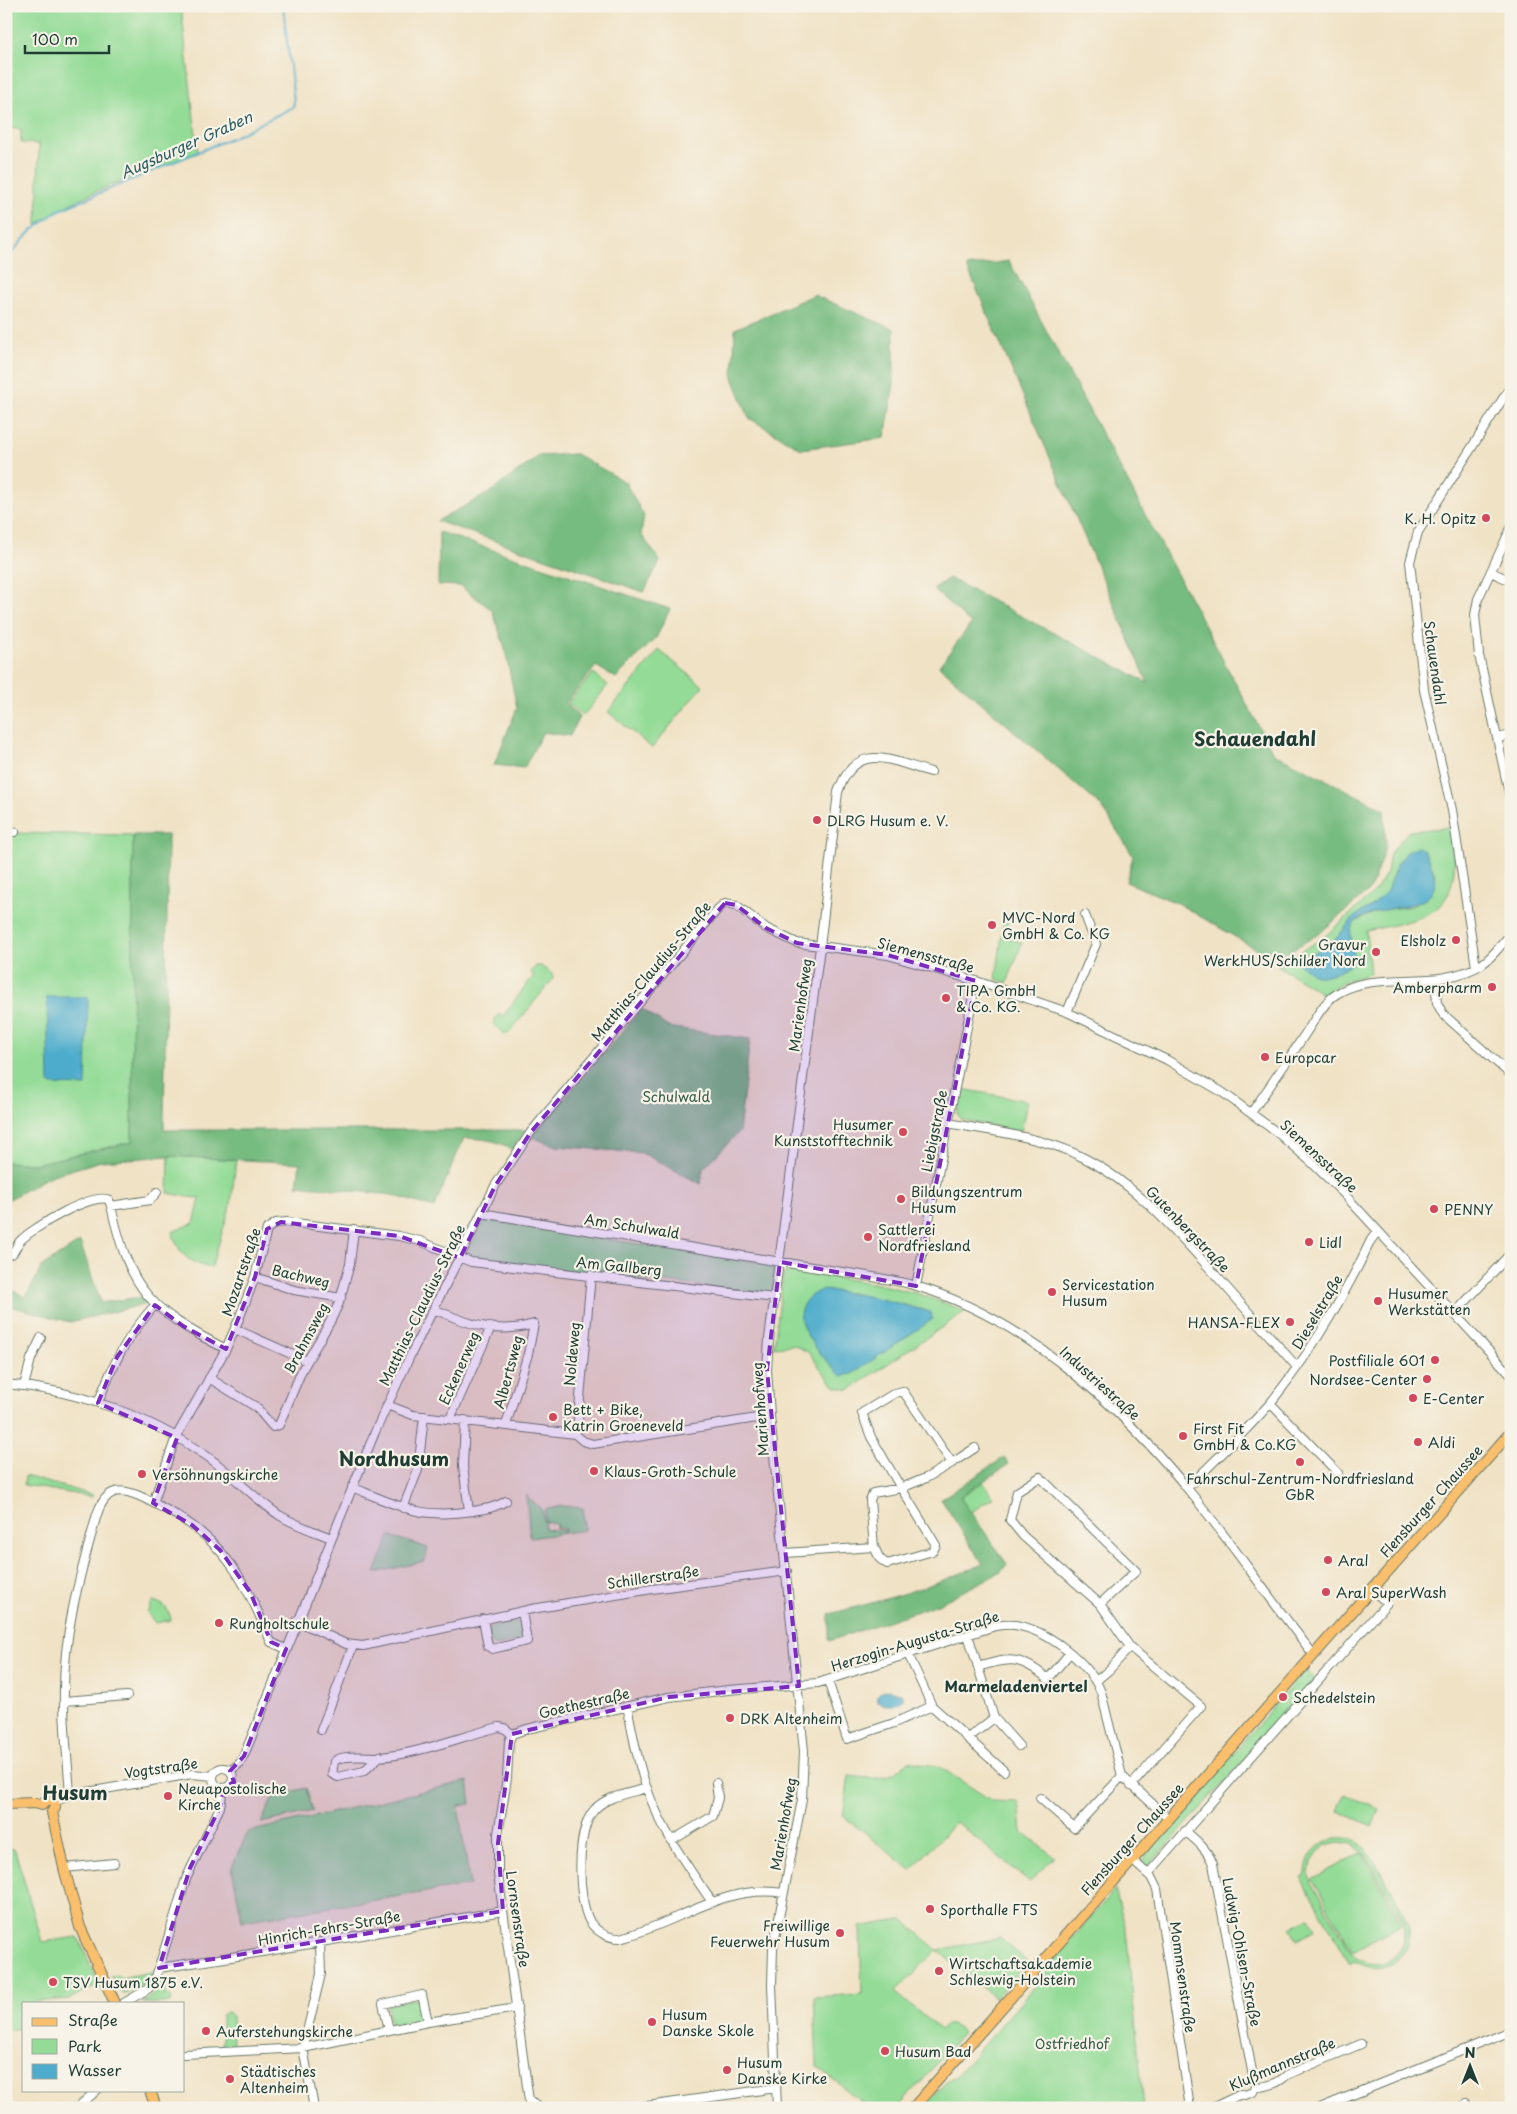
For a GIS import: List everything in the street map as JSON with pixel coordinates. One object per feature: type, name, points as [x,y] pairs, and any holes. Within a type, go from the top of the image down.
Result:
[{"type":"main road","name":"Flensburger Chaussee","points":[[912,2108],[1511,1432]]},
{"type":"main road","points":[[6,1804],[34,1803],[42,1805],[46,1800],[53,1807],[64,1868],[80,1927],[115,2002]]},
{"type":"main road","points":[[151,2092],[156,2108]]},
{"type":"street","name":"Schauendahl","points":[[1476,967],[1452,810],[1424,690],[1410,562],[1418,532],[1511,386]]},
{"type":"street","points":[[1511,528],[1478,599],[1475,615],[1479,655],[1511,802]]},
{"type":"street","points":[[1491,572],[1511,580]]},
{"type":"street","points":[[1498,738],[1511,735]]},
{"type":"street","name":"Marienhofweg","points":[[777,2108],[772,1955],[798,1823],[803,1786],[804,1744],[770,1416],[767,1370],[838,792],[849,770],[864,758],[874,757],[931,772]]},
{"type":"street","name":"Siemensstraße","points":[[726,903],[736,905],[766,928],[797,943],[888,955],[976,981],[1067,1012],[1167,1060],[1222,1092],[1310,1161],[1511,1375]]},
{"type":"street","name":"Matthias-Claudius-Straße","points":[[126,2002],[152,1985],[186,1879],[220,1807],[222,1788],[230,1784],[232,1780],[230,1771],[240,1763],[245,1752],[352,1487],[388,1405],[434,1309],[505,1168],[531,1132],[718,909],[726,903]]},
{"type":"street","points":[[1067,1012],[1096,944],[1085,915]]},
{"type":"street","points":[[1251,1113],[1316,1017],[1334,996],[1351,987],[1372,982],[1435,979],[1451,976],[1476,967],[1491,958],[1511,934]]},
{"type":"street","points":[[1435,979],[1438,1003],[1443,1014],[1511,1074]]},
{"type":"street","name":"Liebigstraße","points":[[916,1286],[976,981]]},
{"type":"street","name":"Gutenbergstraße","points":[[948,1123],[1057,1146],[1106,1171],[1148,1204],[1174,1229],[1297,1367]]},
{"type":"street","points":[[111,1206],[150,1200],[157,1192]]},
{"type":"street","points":[[9,1253],[21,1241],[49,1220],[79,1206],[103,1198],[109,1200],[117,1234],[137,1282],[156,1305],[183,1326],[226,1349]]},
{"type":"street","name":"Am Schulwald","points":[[481,1213],[780,1262]]},
{"type":"street","name":"Mozartstraße","points":[[153,1503],[176,1437],[226,1349],[235,1329],[254,1277],[265,1233],[272,1224],[287,1222],[354,1229],[411,1238],[460,1258]]},
{"type":"street","name":"Brahmsweg","points":[[209,1378],[256,1407],[271,1425],[276,1427],[279,1425],[307,1361],[330,1322],[341,1298],[350,1264],[354,1229]]},
{"type":"street","name":"Dieselstraße","points":[[1187,1488],[1270,1403],[1297,1367],[1328,1321],[1371,1240],[1378,1232]]},
{"type":"street","points":[[1454,1314],[1511,1252]]},
{"type":"street","name":"Am Gallberg","points":[[460,1258],[471,1262],[776,1298]]},
{"type":"street","name":"Industriestraße","points":[[780,1262],[916,1286],[990,1316],[1058,1361],[1125,1420],[1187,1488],[1314,1655]]},
{"type":"street","name":"Noldeweg","points":[[575,1434],[580,1409],[591,1276]]},
{"type":"street","name":"Bachweg","points":[[254,1277],[294,1290],[341,1298]]},
{"type":"street","points":[[98,1403],[117,1357],[134,1330],[156,1305]]},
{"type":"street","points":[[434,1309],[469,1324],[492,1327]]},
{"type":"street","name":"Albertsweg","points":[[492,1327],[516,1329],[534,1324],[528,1354],[506,1426]]},
{"type":"street","name":"Eckenerweg","points":[[450,1419],[492,1327]]},
{"type":"street","points":[[235,1329],[307,1361]]},
{"type":"street","points":[[24,1386],[30,1359],[41,1338]]},
{"type":"street","points":[[6,1384],[56,1391],[98,1403],[147,1422],[176,1437],[217,1464],[281,1516],[331,1538]]},
{"type":"street","points":[[952,1463],[903,1391],[895,1393],[862,1413],[872,1437],[901,1488],[936,1545],[932,1551],[887,1564],[880,1559],[874,1547],[870,1500],[873,1493],[901,1488],[926,1478],[952,1463],[976,1448]]},
{"type":"street","points":[[1270,1403],[1338,1473]]},
{"type":"street","points":[[388,1405],[404,1412],[424,1416],[575,1434],[587,1443],[600,1444],[770,1416]]},
{"type":"street","points":[[404,1508],[418,1470],[424,1416]]},
{"type":"street","points":[[465,1420],[463,1466],[469,1511]]},
{"type":"street","points":[[1100,1604],[1136,1571],[1040,1477],[1017,1492],[1010,1520],[1023,1536],[1100,1604],[1130,1647],[1201,1706],[1131,1786]]},
{"type":"street","points":[[352,1487],[404,1508],[434,1514],[469,1511],[509,1503]]},
{"type":"street","points":[[70,1795],[64,1701],[66,1645],[80,1576],[102,1502],[112,1493],[128,1492],[153,1503],[192,1525],[220,1550],[250,1592],[270,1642],[286,1649]]},
{"type":"street","points":[[785,1554],[874,1547]]},
{"type":"street","name":"Schillerstraße","points":[[297,1621],[353,1646],[369,1645],[522,1611],[652,1589],[787,1571]]},
{"type":"street","points":[[1148,1874],[1387,1603],[1372,1589]]},
{"type":"street","points":[[482,1619],[488,1646],[492,1649],[527,1641],[522,1611]]},
{"type":"street","name":"Herzogin-Augusta-Straße","points":[[799,1686],[828,1681],[995,1626],[1013,1624],[1040,1633],[1055,1641],[1096,1681],[1101,1692],[1122,1776],[1169,1819]]},
{"type":"street","points":[[968,1635],[994,1718],[1019,1746]]},
{"type":"street","points":[[321,1730],[353,1646]]},
{"type":"street","points":[[1096,1681],[1110,1670],[1130,1647]]},
{"type":"street","points":[[908,1654],[932,1706],[1004,1771]]},
{"type":"street","points":[[978,1667],[999,1660],[1016,1660],[1033,1666],[1048,1679],[1069,1654]]},
{"type":"street","points":[[828,1681],[847,1739],[894,1723],[932,1706]]},
{"type":"street","name":"Goethestraße","points":[[380,1756],[364,1771],[338,1777],[332,1774],[333,1763],[337,1758],[380,1756],[427,1747],[498,1727],[512,1734],[627,1706],[705,1692],[799,1686]]},
{"type":"street","points":[[64,1701],[127,1696]]},
{"type":"street","points":[[627,1706],[647,1788],[671,1840],[712,1902]]},
{"type":"street","points":[[968,1738],[994,1718]]},
{"type":"street","name":"Lornsenstraße","points":[[512,1734],[509,1741],[507,1778],[498,1843],[498,1874],[530,2104]]},
{"type":"street","points":[[222,1788],[216,1785],[213,1776],[220,1768],[230,1771]]},
{"type":"street","name":"Vogtstraße","points":[[53,1807],[70,1795],[192,1774],[213,1776]]},
{"type":"street","points":[[1040,1798],[1074,1828],[1122,1776]]},
{"type":"street","points":[[671,1840],[713,1816],[718,1798],[716,1783]]},
{"type":"street","points":[[647,1788],[603,1802],[592,1812],[587,1821],[582,1842],[581,1868],[584,1901],[590,1922],[601,1933],[620,1938],[712,1902],[743,1894],[783,1892]]},
{"type":"street","name":"Ludwig-Ohlsen-Straße","points":[[1185,1831],[1200,1843],[1209,1854],[1213,1864],[1255,2087]]},
{"type":"street","name":"Mommsenstraße","points":[[1132,1860],[1154,1880],[1157,1889],[1190,2108]]},
{"type":"street","points":[[64,1868],[114,1863]]},
{"type":"street","name":"Hinrich-Fehrs-Straße","points":[[159,1968],[503,1910]]},
{"type":"street","points":[[314,2108],[302,2048],[321,1974],[320,1942]]},
{"type":"street","points":[[388,2030],[383,2004],[422,1995],[428,2022]]},
{"type":"street","points":[[185,2054],[302,2048],[428,2022],[517,2008]]},
{"type":"street","points":[[1320,2108],[1511,2031]]},
{"type":"street","name":"Klußmannstraße","points":[[1212,2108],[1241,2094],[1245,2095],[1253,2092],[1255,2087],[1263,2087],[1282,2080],[1287,2074],[1361,2044]]},
{"type":"street","points":[[634,2108],[776,2088]]},
{"type":"street","points":[[77,2108],[95,2092]]},
{"type":"street","points":[[530,2104],[541,2108]]},
{"type":"highlighted area","points":[[725,903],[736,905],[766,928],[797,943],[888,955],[976,981],[916,1286],[780,1262],[767,1370],[799,1686],[669,1697],[512,1734],[498,1843],[503,1911],[159,1968],[190,1868],[220,1807],[223,1788],[234,1782],[230,1771],[244,1756],[286,1649],[271,1642],[250,1592],[220,1550],[192,1525],[153,1503],[177,1438],[98,1403],[117,1357],[155,1305],[183,1326],[226,1349],[255,1277],[267,1229],[281,1222],[399,1236],[460,1258],[495,1186],[531,1132]]},
{"type":"green space","points":[[6,6],[181,6],[198,153],[94,193],[74,202],[37,225],[39,144],[21,143],[21,129],[6,128]]},
{"type":"green space","points":[[1009,261],[1273,753],[1384,809],[1386,846],[1370,890],[1320,933],[1275,960],[1177,903],[1126,882],[1133,856],[1102,807],[939,666],[971,624],[933,589],[949,578],[1148,683],[967,267]]},
{"type":"green space","points":[[814,295],[894,329],[894,384],[885,438],[801,449],[749,418],[733,378],[735,329]]},
{"type":"green space","points":[[576,454],[625,482],[644,516],[641,534],[660,561],[644,592],[437,521],[489,493],[539,456]]},
{"type":"green space","points":[[439,532],[670,609],[656,638],[616,678],[596,666],[566,703],[579,717],[570,736],[543,732],[524,768],[494,765],[517,708],[504,645],[492,610],[460,586],[438,585]]},
{"type":"green space","points":[[659,650],[703,686],[652,748],[608,712]]},
{"type":"green space","points":[[593,673],[608,685],[583,716],[568,703]]},
{"type":"green space","points":[[1454,827],[1455,855],[1453,877],[1448,893],[1440,905],[1429,913],[1413,920],[1366,931],[1370,974],[1342,982],[1324,995],[1277,965],[1323,938],[1375,892],[1387,872],[1390,853],[1409,831]],"holes":[[[1424,850],[1435,874],[1424,900],[1412,906],[1377,911],[1355,922],[1350,929],[1354,960],[1299,963],[1335,940],[1354,917],[1373,905],[1387,891],[1397,864]]]},
{"type":"green space","points":[[6,833],[133,835],[132,1142],[34,1164],[6,1162]]},
{"type":"green space","points":[[133,835],[168,835],[164,1130],[527,1130],[511,1150],[495,1142],[464,1138],[434,1208],[392,1195],[297,1185],[300,1163],[169,1156],[101,1161],[50,1176],[6,1201],[6,1162],[35,1164],[132,1142]]},
{"type":"green space","points":[[1004,920],[1009,922],[1005,936],[1022,943],[1007,983],[996,979]]},
{"type":"green space","points":[[536,966],[541,966],[552,974],[553,979],[508,1034],[503,1034],[494,1025],[494,1020],[499,1014],[503,1016],[534,975],[530,972]]},
{"type":"green space","name":"Schulwald","points":[[642,1009],[668,1027],[750,1039],[739,1132],[703,1169],[701,1184],[642,1153],[556,1146],[531,1137]]},
{"type":"green space","points":[[962,1089],[1027,1101],[1021,1132],[962,1120],[957,1114]]},
{"type":"green space","points":[[169,1156],[236,1160],[231,1204],[211,1268],[196,1263],[185,1256],[172,1232],[194,1223],[200,1199],[168,1193]]},
{"type":"green space","points":[[484,1220],[768,1264],[774,1269],[772,1292],[770,1294],[469,1260],[467,1252]]},
{"type":"green space","points":[[80,1242],[101,1303],[146,1296],[151,1303],[70,1322],[6,1305],[6,1287],[26,1297],[42,1266]]},
{"type":"green space","points":[[789,1270],[878,1284],[916,1293],[966,1311],[849,1390],[834,1386],[808,1352],[794,1345],[774,1347],[783,1275]],"holes":[[[821,1290],[876,1298],[930,1312]]]},
{"type":"green space","points":[[1005,1457],[1009,1464],[960,1497],[1007,1564],[1001,1572],[938,1604],[829,1641],[829,1614],[907,1592],[983,1564],[941,1499]]},
{"type":"green space","points":[[25,1476],[93,1495],[92,1497],[24,1485]]},
{"type":"green space","points":[[983,1482],[993,1497],[970,1513],[960,1497]]},
{"type":"green space","points":[[526,1495],[542,1510],[545,1529],[565,1531],[565,1529],[556,1528],[556,1524],[545,1522],[545,1510],[562,1506],[583,1508],[584,1530],[530,1538]]},
{"type":"green space","points":[[390,1536],[428,1548],[425,1561],[375,1573]]},
{"type":"green space","points":[[153,1601],[166,1608],[171,1620],[155,1623],[147,1613]]},
{"type":"green space","points":[[521,1621],[524,1637],[521,1641],[494,1646],[491,1643],[488,1628]]},
{"type":"green space","points":[[1304,1671],[1314,1678],[1312,1685],[1148,1867],[1142,1861]]},
{"type":"green space","points":[[909,1761],[940,1767],[992,1801],[1019,1802],[1022,1832],[1055,1857],[1030,1882],[956,1822],[911,1870],[843,1816],[849,1776],[881,1778],[894,1773]]},
{"type":"green space","points":[[468,1781],[471,1804],[458,1806],[470,1885],[242,1921],[232,1867],[248,1832]]},
{"type":"green space","points":[[306,1788],[313,1811],[261,1823],[276,1791],[290,1792]]},
{"type":"green space","points":[[1345,1794],[1379,1809],[1372,1826],[1338,1811]]},
{"type":"green space","points":[[1346,1838],[1363,1846],[1397,1900],[1407,1923],[1409,1941],[1406,1950],[1392,1963],[1374,1968],[1354,1961],[1350,1964],[1301,1877],[1306,1874],[1310,1856],[1318,1847],[1329,1840]],"holes":[[[1338,1842],[1352,1844],[1365,1854],[1403,1921],[1405,1933],[1399,1952],[1383,1962],[1363,1961],[1353,1955],[1313,1885],[1310,1874],[1312,1861],[1326,1845]]]},
{"type":"green space","points":[[6,1846],[15,1850],[42,1942],[78,1937],[99,1984],[69,1999],[22,2002],[22,2027],[6,2031]]},
{"type":"green space","points":[[1362,1852],[1402,1924],[1353,1952],[1313,1879]]},
{"type":"green space","name":"Ostfriedhof","points":[[1115,1890],[1126,1930],[1144,2108],[922,2108],[945,2083],[956,2076],[1045,1975],[1049,1965]]},
{"type":"green space","points":[[1309,1918],[1315,1930],[1298,1940],[1291,1928]]},
{"type":"green space","points":[[903,1919],[937,1950],[895,1992],[940,2030],[946,2024],[952,2024],[963,2032],[898,2108],[865,2108],[865,2105],[817,2066],[814,1997],[862,1994],[860,1927]]},
{"type":"green space","points":[[1000,1938],[1028,1962],[995,1998],[937,1950]]},
{"type":"green space","points":[[151,1972],[152,1976],[145,1984],[125,1993],[119,1990],[111,1976],[119,1975],[121,1978]]},
{"type":"green space","points":[[160,1982],[167,1983],[165,1995],[171,1997],[170,2002],[144,2002],[155,1993]]},
{"type":"green space","points":[[420,1998],[424,2019],[391,2026],[387,2005]]},
{"type":"green space","points":[[228,2013],[232,2016],[233,2047],[222,2047],[222,2014]]},
{"type":"water","points":[[1418,847],[1424,850],[1433,872],[1434,887],[1428,897],[1417,903],[1372,914],[1358,920],[1351,928],[1354,960],[1344,969],[1317,976],[1298,963],[1335,940],[1354,917],[1373,905],[1387,891],[1397,864],[1408,851]]},
{"type":"water","points":[[47,997],[88,997],[86,1086],[52,1085],[49,1083]]},
{"type":"water","points":[[821,1290],[862,1295],[903,1305],[930,1312],[933,1319],[852,1374],[841,1376],[814,1345],[801,1321],[801,1309],[807,1299]]},
{"type":"water","points":[[889,1690],[903,1694],[903,1700],[897,1704],[890,1705],[877,1702],[878,1695]]},
{"type":"waterway","name":"Augsburger Graben","points":[[6,259],[29,233],[57,211],[236,136],[293,107],[283,6]]},
{"type":"place","name":"K. H. Opitz","points":[[1486,518]]},
{"type":"place","name":"DLRG Husum e. V.","points":[[817,820]]},
{"type":"place","name":"MVC-Nord GmbH & Co. KG","points":[[992,925]]},
{"type":"place","name":"Elsholz","points":[[1456,940]]},
{"type":"place","name":"Gravur WerkHUS/Schilder Nord","points":[[1376,952]]},
{"type":"place","name":"Amberpharm","points":[[1492,987]]},
{"type":"place","name":"TIPA GmbH & Co. KG.","points":[[946,998]]},
{"type":"place","name":"Europcar","points":[[1265,1057]]},
{"type":"place","name":"Husumer Kunststofftechnik","points":[[903,1132]]},
{"type":"place","name":"Bildungszentrum Husum","points":[[901,1199]]},
{"type":"place","name":"PENNY","points":[[1434,1209]]},
{"type":"place","name":"Sattlerei Nordfriesland","points":[[868,1237]]},
{"type":"place","name":"Lidl","points":[[1309,1242]]},
{"type":"place","name":"Servicestation Husum","points":[[1052,1292]]},
{"type":"place","name":"Husumer Werkstätten","points":[[1378,1301]]},
{"type":"place","name":"HANSA-FLEX","points":[[1290,1322]]},
{"type":"place","name":"Postfiliale 601","points":[[1435,1360]]},
{"type":"place","name":"Nordsee-Center","points":[[1427,1379]]},
{"type":"place","name":"E-Center","points":[[1413,1398]]},
{"type":"place","name":"Bett + Bike, Katrin Groeneveld","points":[[553,1417]]},
{"type":"place","name":"First Fit GmbH & Co.KG","points":[[1183,1436]]},
{"type":"place","name":"Aldi","points":[[1418,1442]]},
{"type":"place","name":"Fahrschul-Zentrum-Nordfriesland GbR","points":[[1300,1462]]},
{"type":"place","name":"Klaus-Groth-Schule","points":[[594,1471]]},
{"type":"place","name":"Versöhnungskirche","points":[[142,1474]]},
{"type":"place","name":"Aral","points":[[1328,1560]]},
{"type":"place","name":"Aral SuperWash","points":[[1326,1592]]},
{"type":"place","name":"Rungholtschule","points":[[219,1623]]},
{"type":"place","name":"Schedelstein","points":[[1283,1697]]},
{"type":"place","name":"DRK Altenheim","points":[[730,1718]]},
{"type":"place","name":"Neuapostolische Kirche","points":[[168,1796]]},
{"type":"place","name":"Sporthalle FTS","points":[[930,1909]]},
{"type":"place","name":"Freiwillige Feuerwehr Husum","points":[[840,1933]]},
{"type":"place","name":"Wirtschaftsakademie Schleswig-Holstein","points":[[939,1971]]},
{"type":"place","name":"TSV Husum 1875 e.V.","points":[[53,1982]]},
{"type":"place","name":"Husum Danske Skole","points":[[652,2022]]},
{"type":"place","name":"Auferstehungskirche","points":[[206,2031]]},
{"type":"place","name":"Husum Bad","points":[[885,2051]]},
{"type":"place","name":"Husum Danske Kirke","points":[[727,2070]]},
{"type":"place","name":"Städtisches Altenheim","points":[[230,2079]]},
{"type":"district","name":"Schauendahl","points":[[1255,738]]},
{"type":"district","name":"Nordhusum","points":[[394,1458]]},
{"type":"district","name":"Marmeladenviertel","points":[[1016,1685]]},
{"type":"district","name":"Husum","points":[[75,1792]]}]
